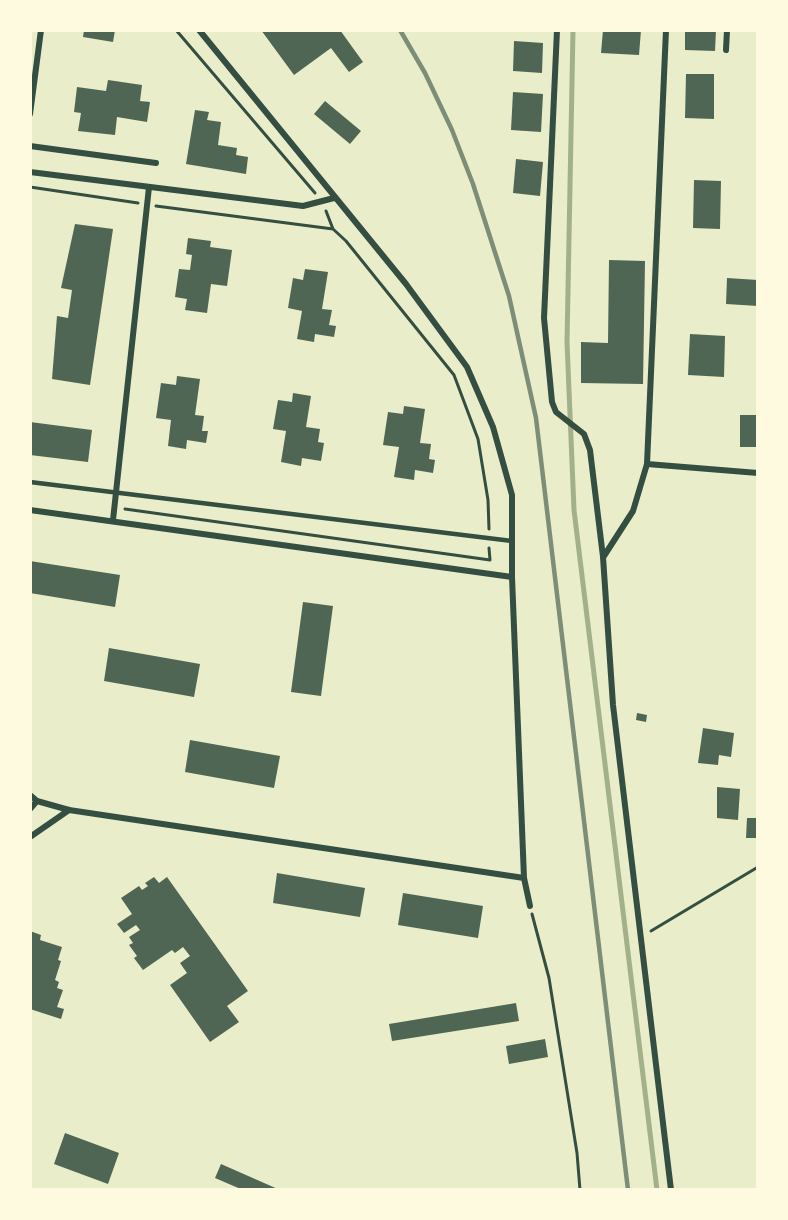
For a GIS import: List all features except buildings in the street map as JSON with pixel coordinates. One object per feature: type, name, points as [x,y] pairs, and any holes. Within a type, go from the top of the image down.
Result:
[{"type":"street","points":[[30,114],[41,30]]},
{"type":"street","points":[[199,30],[406,284],[467,367],[493,427],[512,495],[512,576],[524,878],[530,906]]},
{"type":"street","points":[[557,30],[553,176],[544,318],[552,402],[556,412],[584,434],[590,450],[603,556],[613,705],[639,938],[671,1190]]},
{"type":"street","points":[[603,556],[633,512],[647,464],[666,30]]},
{"type":"street","points":[[726,50],[727,30]]},
{"type":"street","points":[[30,146],[156,163]]},
{"type":"street","points":[[30,172],[303,206],[334,198]]},
{"type":"street","points":[[113,520],[149,187]]},
{"type":"street","points":[[647,464],[758,473]]},
{"type":"street","points":[[30,510],[512,576]]},
{"type":"street","points":[[30,795],[37,801],[69,810],[524,878]]},
{"type":"street","points":[[30,809],[37,801]]},
{"type":"street","points":[[30,837],[69,810]]},
{"type":"lane","points":[[30,482],[512,541]]},
{"type":"path","points":[[114,508],[490,560],[488,500],[477,439],[454,375],[333,229],[322,202],[176,30]]},
{"type":"path","points":[[30,187],[333,229]]},
{"type":"path","points":[[639,938],[758,867]]},
{"type":"path","points":[[530,906],[549,978],[577,1153],[580,1190]]},
{"type":"waterway","points":[[573,30],[567,342],[574,510],[657,1190]]},
{"type":"railway","points":[[400,30],[425,73],[452,130],[473,184],[509,296],[536,418],[628,1190]]}]
